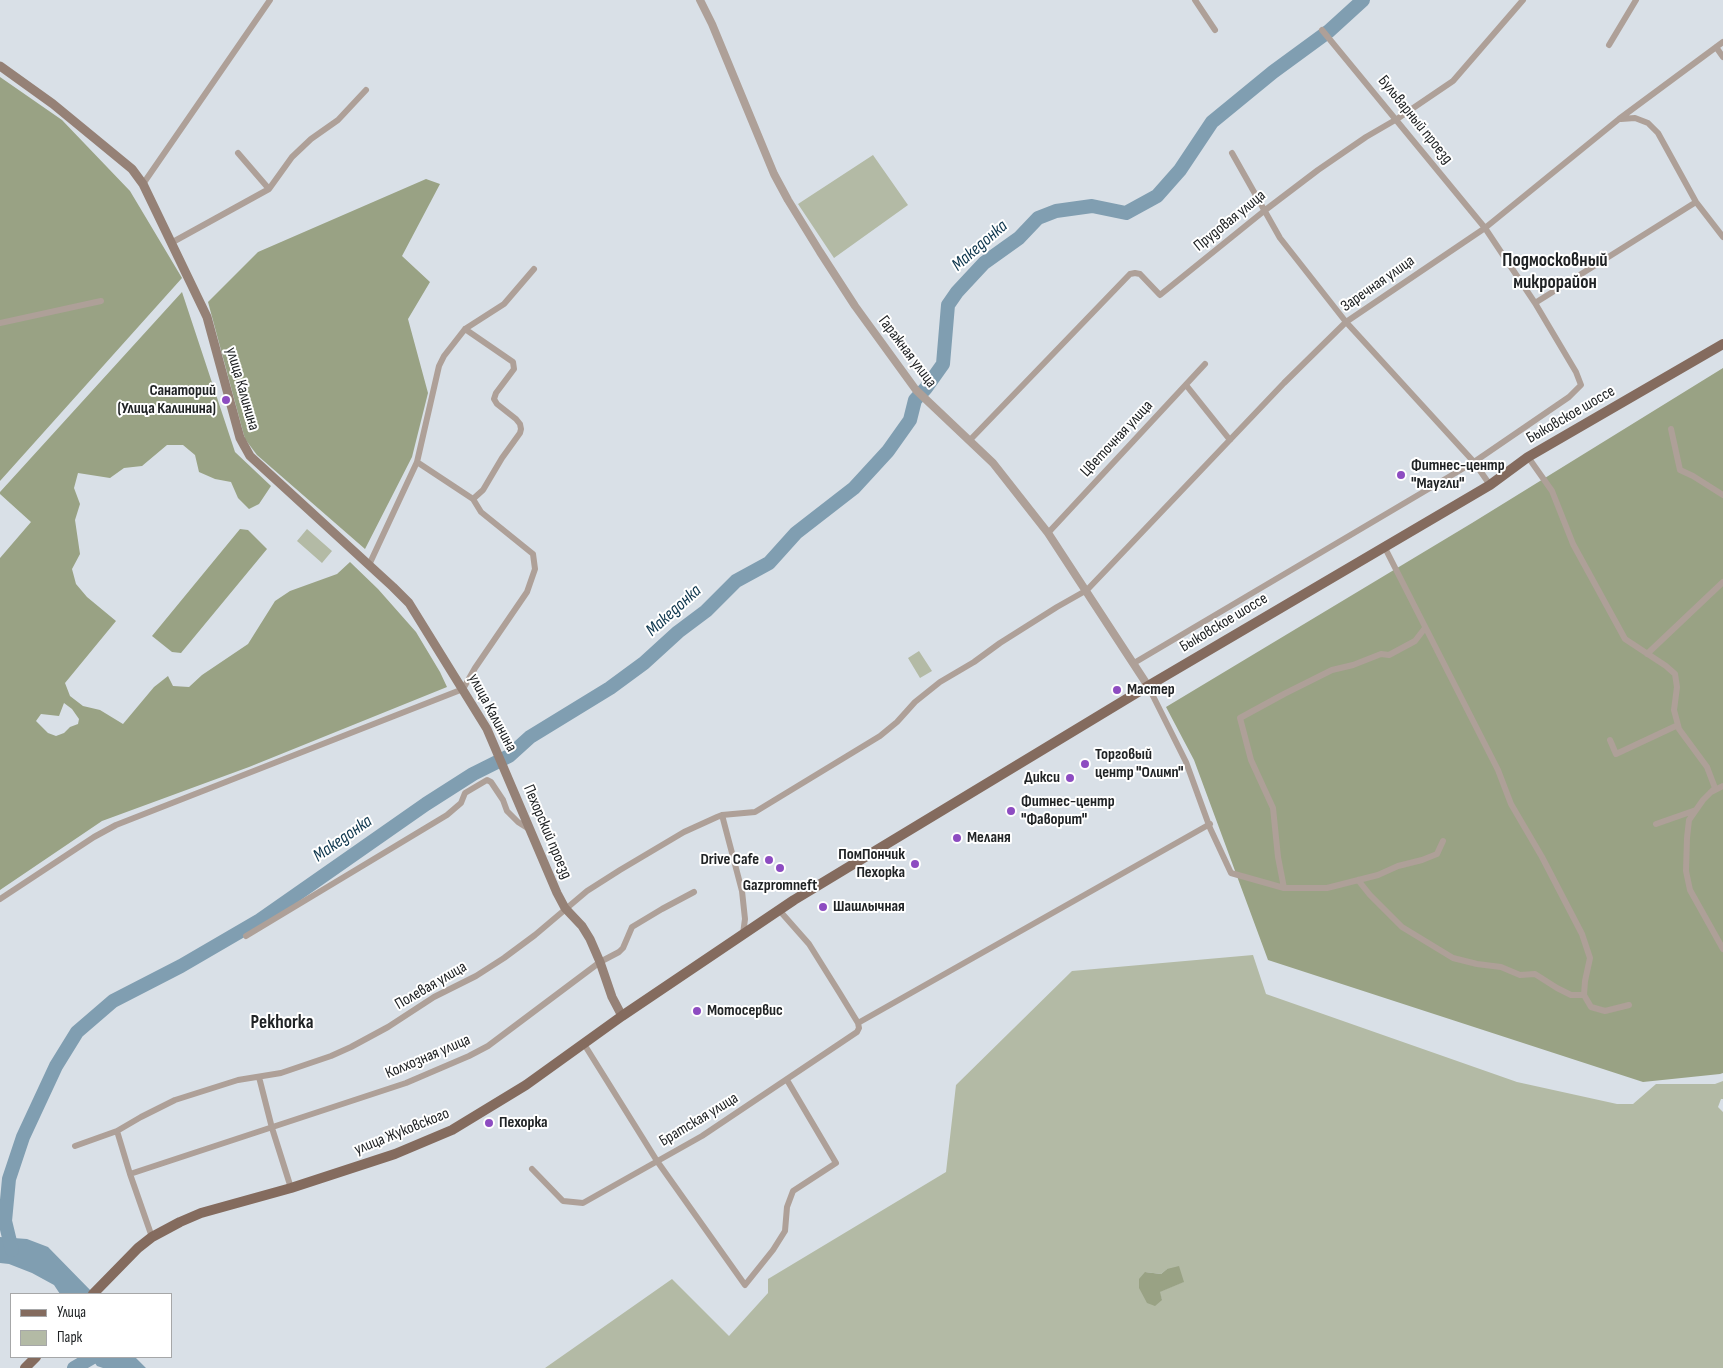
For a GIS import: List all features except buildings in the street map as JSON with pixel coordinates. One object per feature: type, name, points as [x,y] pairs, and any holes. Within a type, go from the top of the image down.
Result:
[{"type":"main road","name":"улица Калинина","points":[[0,66],[53,104],[132,169],[144,184],[207,317],[240,438],[250,456],[409,603],[487,729],[503,766]]},
{"type":"main road","name":"Быковское шоссе","points":[[743,934],[779,910],[1148,686],[1490,484],[1528,457],[1723,344]]},
{"type":"main road","name":"Пехорский проезд","points":[[503,766],[557,893],[565,908],[582,926],[600,962],[612,997],[622,1016]]},
{"type":"main road","name":"улица Жуковского","points":[[94,1293],[138,1248],[166,1228],[201,1213],[291,1188],[395,1154],[452,1130],[526,1085],[622,1016],[743,934]]},
{"type":"main road","points":[[25,1368],[35,1358]]},
{"type":"street","points":[[144,184],[270,0]]},
{"type":"street","name":"Гаражная улица","points":[[700,0],[712,24],[774,174],[788,200],[855,306],[916,390],[994,463],[1048,533],[1148,686]]},
{"type":"street","points":[[1196,0],[1215,30]]},
{"type":"street","name":"Прудовая улица","points":[[970,440],[1130,274],[1140,274],[1160,295],[1264,211],[1366,137],[1397,119],[1453,81],[1523,0]]},
{"type":"street","points":[[1609,45],[1636,0]]},
{"type":"street","name":"Бульварный проезд","points":[[1322,30],[1485,228],[1535,303],[1576,372],[1581,384],[1569,397],[1474,462]]},
{"type":"street","name":"Заречная улица","points":[[722,815],[755,812],[880,736],[897,722],[915,702],[940,682],[974,662],[1057,607],[1087,590],[1284,383],[1346,322],[1485,228],[1620,119],[1723,42]]},
{"type":"street","points":[[1716,47],[1723,57]]},
{"type":"street","points":[[171,243],[269,189],[292,157],[311,139],[338,120],[366,90]]},
{"type":"street","points":[[1620,119],[1635,118],[1648,123],[1658,133],[1696,202],[1723,237]]},
{"type":"street","points":[[238,153],[269,189]]},
{"type":"street","points":[[1232,153],[1280,238],[1346,322],[1474,462],[1490,484]]},
{"type":"street","points":[[1535,303],[1696,202]]},
{"type":"street","points":[[369,565],[417,462],[439,366],[444,356],[465,329],[504,304],[534,269]]},
{"type":"street","points":[[0,323],[101,301]]},
{"type":"street","points":[[465,329],[514,362],[514,369],[496,392],[494,399],[497,404],[516,419],[521,429],[482,490],[473,499]]},
{"type":"street","name":"Цветочная улица","points":[[1048,533],[1206,364]]},
{"type":"street","points":[[1186,385],[1230,440]]},
{"type":"street","points":[[1671,429],[1680,470],[1723,495]]},
{"type":"street","points":[[1528,457],[1552,490],[1572,544],[1625,639],[1675,674],[1677,687],[1674,710],[1679,729],[1707,767],[1715,788],[1689,820],[1686,871],[1690,890],[1723,949]]},
{"type":"street","points":[[0,899],[116,824],[463,689],[475,668],[527,592],[535,569],[533,554],[481,512],[473,499],[417,462]]},
{"type":"street","points":[[1134,664],[1474,462]]},
{"type":"street","points":[[1384,546],[1498,770],[1511,804],[1542,857],[1582,934],[1590,958],[1584,995],[1591,1007],[1605,1010],[1629,1005]]},
{"type":"street","points":[[1647,654],[1723,582]]},
{"type":"street","points":[[1284,888],[1278,857],[1273,808],[1251,760],[1240,718],[1332,670],[1353,665],[1381,654],[1389,655],[1415,641],[1425,628]]},
{"type":"street","points":[[1148,686],[1186,762],[1231,873],[1284,888],[1327,888],[1358,880],[1437,854],[1443,841]]},
{"type":"street","points":[[1610,740],[1616,754],[1678,725]]},
{"type":"street","points":[[246,936],[447,815],[461,803],[465,793],[487,780],[502,800],[507,811],[518,822],[529,829]]},
{"type":"street","points":[[1710,793],[1723,786]]},
{"type":"street","points":[[1656,824],[1696,810]]},
{"type":"street","points":[[722,815],[742,891],[745,919],[743,934]]},
{"type":"street","name":"Полевая улица","points":[[75,1146],[117,1131],[175,1100],[238,1080],[281,1073],[331,1056],[381,1031],[434,997],[476,976],[504,958],[535,935],[587,891],[620,870],[684,832],[722,815]]},
{"type":"street","points":[[779,910],[808,944],[858,1023],[1210,824]]},
{"type":"street","points":[[1358,880],[1370,895],[1402,926],[1453,958],[1501,967],[1520,975],[1535,974],[1571,995],[1584,995]]},
{"type":"street","name":"Колхозная улица","points":[[130,1174],[406,1083],[469,1056],[488,1046],[600,962],[619,952],[623,948],[632,927],[662,908],[694,892]]},
{"type":"street","name":"Братская улица","points":[[787,1080],[836,1163],[793,1191],[787,1207],[784,1231],[773,1250],[745,1285],[656,1161],[702,1136],[787,1080],[857,1032],[860,1028],[858,1023]]},
{"type":"street","points":[[532,1169],[563,1201],[583,1203],[656,1161],[584,1044]]},
{"type":"street","points":[[259,1077],[272,1128],[291,1188]]},
{"type":"street","points":[[117,1131],[152,1237]]},
{"type":"green space","points":[[0,77],[62,120],[130,191],[182,278],[0,481]]},
{"type":"green space","points":[[873,155],[908,205],[834,258],[798,204]]},
{"type":"green space","points":[[426,179],[440,184],[402,256],[430,282],[408,319],[428,393],[412,457],[365,549],[257,455],[245,439],[208,302],[258,252]]},
{"type":"green space","points":[[182,292],[235,452],[271,486],[259,504],[249,509],[238,498],[231,482],[215,479],[199,472],[195,455],[183,445],[167,445],[142,466],[124,468],[110,478],[78,473],[74,488],[80,504],[75,520],[80,554],[72,569],[76,584],[87,597],[116,621],[65,683],[70,696],[83,706],[100,710],[123,724],[154,687],[168,676],[173,686],[189,687],[202,675],[248,644],[275,601],[290,591],[337,574],[350,562],[378,589],[416,632],[447,687],[249,767],[102,821],[0,890],[0,558],[31,522],[0,492]],"holes":[[[64,703],[72,709],[79,719],[78,724],[56,736],[48,733],[36,721],[41,714],[59,716]]]},
{"type":"green space","points":[[1723,368],[1723,1073],[1643,1082],[1268,960],[1194,760],[1166,707],[1472,523]]},
{"type":"green space","points":[[240,529],[248,530],[267,549],[181,653],[172,652],[152,636]]},
{"type":"green space","points":[[307,529],[332,551],[322,563],[297,541]]},
{"type":"green space","points":[[919,651],[932,671],[920,678],[908,658]]},
{"type":"green space","points":[[1253,955],[1266,994],[1517,1082],[1617,1104],[1633,1104],[1656,1084],[1715,1084],[1723,1081],[1723,1099],[1721,1099],[1718,1107],[1723,1112],[1723,1368],[545,1368],[672,1279],[729,1336],[768,1293],[768,1279],[946,1172],[956,1085],[1072,971]],"holes":[[[1167,1269],[1183,1282],[1159,1292],[1162,1300],[1145,1272],[1161,1274]]]},
{"type":"green space","points":[[1179,1266],[1184,1282],[1160,1292],[1162,1300],[1155,1306],[1147,1303],[1139,1288],[1139,1279],[1145,1272],[1161,1274],[1167,1269]]},
{"type":"water","points":[[0,1237],[27,1239],[48,1247],[93,1293],[59,1293],[54,1285],[32,1273],[9,1264],[0,1263]]},
{"type":"water","points":[[92,1358],[136,1358],[146,1368],[103,1368],[97,1366]]},
{"type":"waterway","name":"Македонка","points":[[12,1250],[5,1221],[9,1179],[23,1137],[56,1066],[77,1032],[113,1001],[181,966],[260,920],[426,804],[473,774],[509,756],[530,737],[610,688],[644,663],[678,632],[706,611],[736,581],[769,563],[796,533],[854,488],[888,451],[910,420],[915,400],[943,364],[948,305],[957,292],[984,263],[1019,238],[1038,218],[1056,211],[1092,206],[1126,213],[1157,196],[1180,170],[1212,122],[1273,72],[1329,31],[1363,0]]},
{"type":"waterway","points":[[74,1368],[91,1358]]},
{"type":"place","name":"Санаторий (Улица Калинина)","points":[[226,400]]},
{"type":"place","name":"Фитнес-центр \"Маугли\"","points":[[1401,475]]},
{"type":"place","name":"Мастер","points":[[1117,690]]},
{"type":"place","name":"Торговый центр \"Олимп\"","points":[[1085,764]]},
{"type":"place","name":"Дикси","points":[[1070,778]]},
{"type":"place","name":"Фитнес-центр \"Фаворит\"","points":[[1011,811]]},
{"type":"place","name":"Меланя","points":[[957,838]]},
{"type":"place","name":"Drive Cafe","points":[[769,860]]},
{"type":"place","name":"ПомПончик Пехорка","points":[[915,864]]},
{"type":"place","name":"Gazpromneft","points":[[780,868]]},
{"type":"place","name":"Шашлычная","points":[[823,907]]},
{"type":"place","name":"Мотосервис","points":[[697,1011]]},
{"type":"place","name":"Пехорка","points":[[489,1123]]},
{"type":"district","name":"Подмосковный микрорайон","points":[[1555,272]]},
{"type":"district","name":"Pekhorka","points":[[282,1023]]}]
